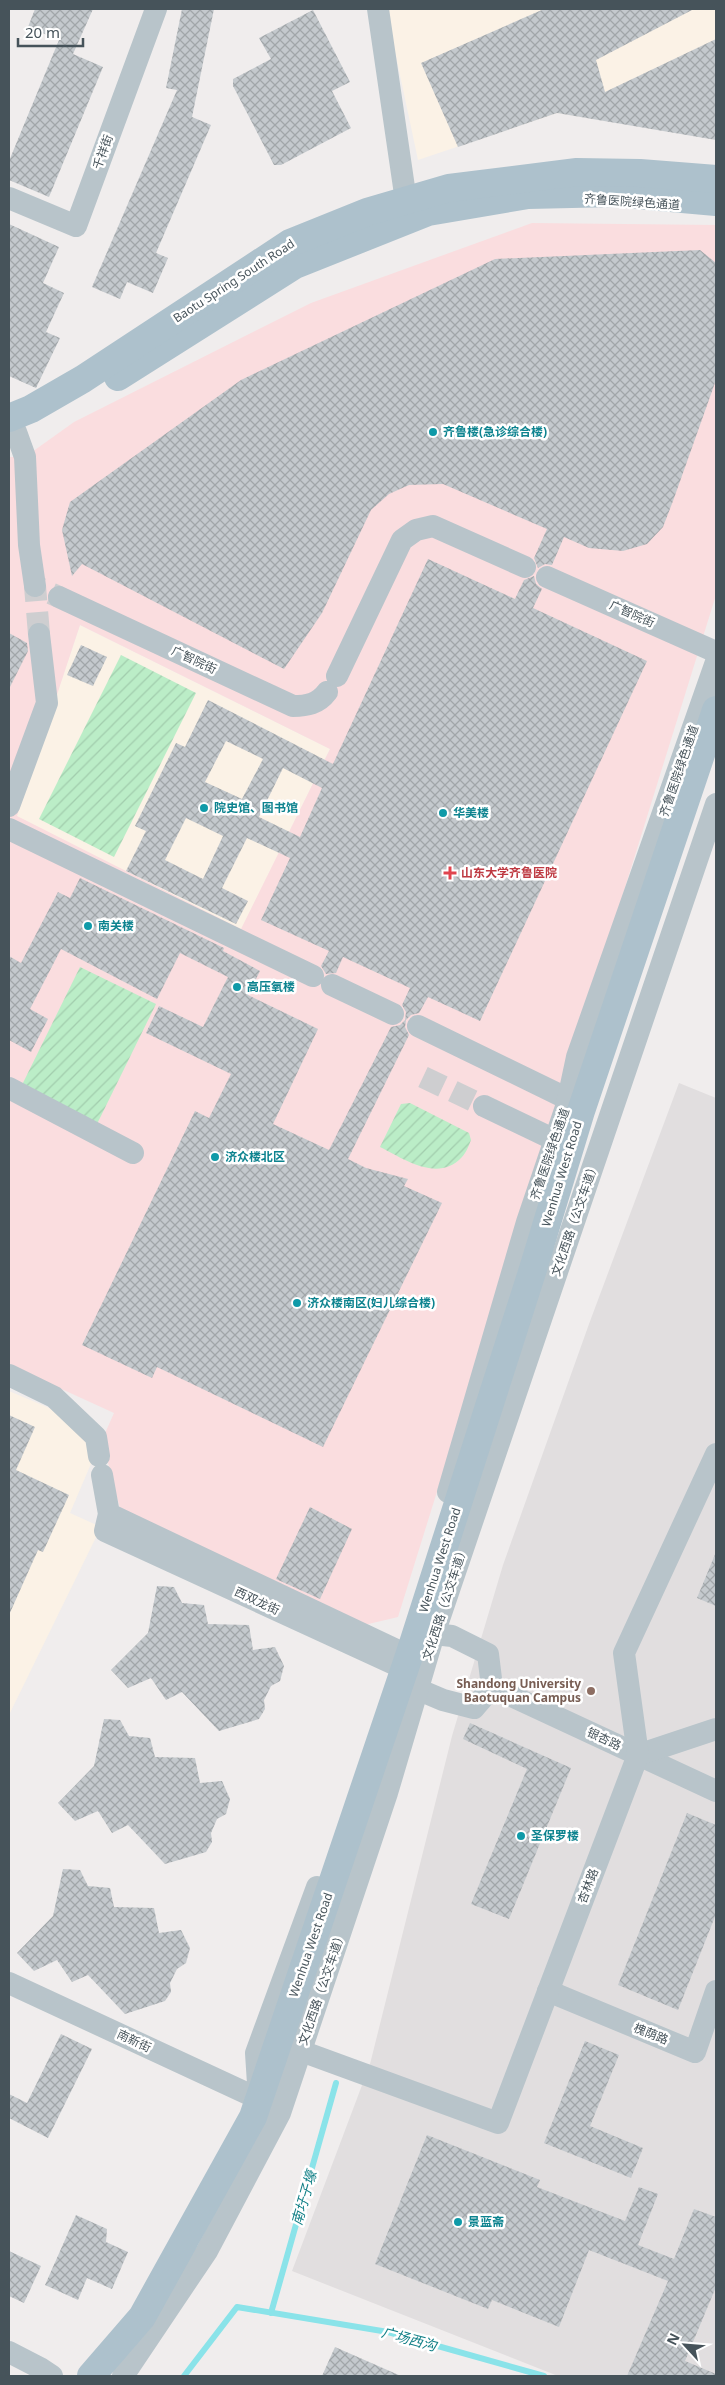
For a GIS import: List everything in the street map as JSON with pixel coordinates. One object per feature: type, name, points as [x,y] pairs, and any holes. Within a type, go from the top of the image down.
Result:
[{"type":"main road","name":"Baotu Spring South Road","points":[[11,428],[31,409],[83,379],[290,243],[367,212],[449,188],[577,172],[640,173],[716,179]]},
{"type":"main road","name":"Baotu Spring South Road","points":[[11,428],[65,410],[295,266],[428,212],[528,195],[548,194],[615,193],[716,202]]},
{"type":"main road","name":"Wenhua West Road","points":[[91,2376],[142,2317],[253,2117],[410,1671],[581,1111],[716,710]]},
{"type":"street","name":"千祥街","points":[[9,198],[76,226],[156,9]]},
{"type":"street","points":[[378,9],[406,201]]},
{"type":"street","name":"齐鲁医院绿色通道","points":[[548,194],[716,211]]},
{"type":"street","points":[[11,428],[25,457],[29,545],[35,586]]},
{"type":"street","name":"广智院街","points":[[59,597],[293,706],[306,706],[321,700],[332,684],[402,540],[416,530],[433,526],[525,567]]},
{"type":"street","name":"广智院街","points":[[548,577],[716,652]]},
{"type":"street","points":[[9,806],[48,703],[39,634]]},
{"type":"street","name":"齐鲁医院绿色通道","points":[[410,1671],[526,1222],[568,1099],[577,1058],[716,662]]},
{"type":"street","name":"文化西路（公交车道）","points":[[123,2376],[211,2243],[280,2113],[387,1794],[410,1671],[443,1635],[716,804]]},
{"type":"street","points":[[9,829],[393,1014]]},
{"type":"street","points":[[418,1026],[568,1099]]},
{"type":"street","points":[[9,1088],[133,1153]]},
{"type":"street","points":[[484,1106],[555,1140]]},
{"type":"street","name":"西双龙街","points":[[9,1375],[54,1397],[96,1437],[109,1514],[105,1531],[410,1671]]},
{"type":"street","name":"杏林路","points":[[301,2051],[498,2123],[638,1755],[624,1653],[716,1454]]},
{"type":"street","points":[[443,1635],[488,1654],[493,1687],[474,1708],[443,1700],[410,1671],[443,1635]]},
{"type":"street","name":"银杏路","points":[[493,1687],[716,1792]]},
{"type":"street","points":[[638,1755],[716,1729]]},
{"type":"street","name":"南新街","points":[[9,1982],[259,2100]]},
{"type":"street","name":"槐荫路","points":[[548,1991],[695,2052],[716,1991]]},
{"type":"street","points":[[9,2352],[52,2376]]},
{"type":"shaded area","points":[[386,9],[716,9],[716,138],[557,113],[418,160]]},
{"type":"shaded area","name":"山东大学齐鲁医院","points":[[532,223],[716,225],[716,595],[398,1617],[360,1626],[121,1512],[102,1440],[114,1413],[9,1365],[9,457],[25,457],[74,422],[311,303]],"holes":[[[80,625],[330,749],[241,929],[17,816]]]},
{"type":"shaded area","points":[[80,625],[330,749],[241,930],[16,816]]},
{"type":"shaded area","name":"Shandong University Baotuquan Campus","points":[[679,1083],[716,1098],[716,2376],[558,2376],[292,2271],[370,2064],[452,1736],[503,1565],[589,1324]]},
{"type":"shaded area","points":[[9,1391],[61,1413],[96,1452],[70,1513],[101,1527],[9,1715]]},
{"type":"green space","points":[[121,655],[196,693],[114,857],[39,819]]},
{"type":"green space","points":[[80,967],[156,1004],[97,1124],[21,1087]]},
{"type":"green space","points":[[410,1103],[469,1133],[471,1140],[466,1151],[453,1165],[442,1168],[421,1166],[380,1147],[401,1104]]},
{"type":"building","points":[[35,9],[93,9],[73,54],[103,67],[49,197],[9,180],[9,161],[59,40],[28,27]]},
{"type":"building","points":[[182,9],[214,9],[192,117],[211,125],[156,253],[168,258],[153,293],[127,282],[120,299],[92,287],[177,90],[166,88]]},
{"type":"building","points":[[544,9],[694,9],[596,60],[605,92],[716,39],[716,140],[557,113],[458,147],[421,63]]},
{"type":"building","points":[[313,10],[350,82],[332,91],[351,128],[281,165],[274,165],[233,86],[233,79],[271,59],[259,38]]},
{"type":"building","points":[[9,224],[59,247],[43,283],[64,293],[46,332],[60,338],[36,388],[9,376]]},
{"type":"building","name":"齐鲁楼(急诊综合楼)","points":[[700,250],[716,263],[716,380],[663,527],[647,544],[623,551],[589,548],[564,537],[552,565],[545,564],[538,568],[534,558],[547,529],[443,484],[409,485],[389,494],[371,510],[322,613],[284,669],[82,564],[72,576],[62,530],[70,502],[241,380],[495,259]]},
{"type":"building","points":[[428,559],[515,599],[524,580],[534,576],[536,584],[542,589],[533,608],[647,661],[480,1021],[428,997],[419,1013],[411,1015],[406,1020],[405,1027],[409,1035],[348,1159],[366,1168],[408,1179],[404,1186],[442,1203],[323,1447],[157,1367],[152,1378],[82,1345],[195,1111],[209,1118],[231,1074],[146,1033],[159,1006],[203,1027],[228,977],[180,953],[157,999],[61,949],[30,1009],[48,1019],[31,1052],[9,1040],[9,956],[21,963],[58,892],[70,898],[80,878],[224,948],[223,951],[260,971],[248,995],[318,1029],[273,1124],[329,1150],[391,1027],[400,1025],[405,1020],[406,1012],[402,1005],[410,988],[343,957],[336,973],[326,974],[321,966],[329,951],[261,920],[290,858],[247,838],[222,888],[248,901],[236,924],[126,871],[146,831],[135,826],[176,743],[185,747],[208,700],[333,764]],"holes":[[[226,741],[263,759],[242,799],[205,782]],[[283,768],[322,788],[300,837],[259,817]],[[186,818],[223,836],[203,879],[165,860]]]},
{"type":"building","points":[[9,633],[27,643],[28,651],[9,689]]},
{"type":"building","points":[[81,645],[107,657],[93,686],[67,675]]},
{"type":"building","points":[[9,1415],[35,1427],[16,1470],[69,1495],[43,1552],[38,1550],[9,1615]]},
{"type":"building","points":[[310,1507],[352,1529],[320,1599],[276,1579]]},
{"type":"building","points":[[716,1552],[716,1606],[697,1598]]},
{"type":"building","points":[[157,1586],[174,1587],[182,1603],[204,1605],[208,1624],[249,1625],[253,1650],[275,1647],[284,1666],[280,1681],[271,1686],[264,1700],[265,1709],[259,1719],[219,1731],[182,1692],[166,1700],[151,1678],[128,1688],[111,1670],[148,1633]]},
{"type":"building","points":[[104,1719],[120,1720],[129,1736],[150,1738],[155,1757],[195,1758],[200,1783],[222,1781],[230,1799],[226,1814],[217,1819],[211,1833],[212,1842],[206,1852],[165,1864],[128,1825],[112,1833],[98,1811],[75,1821],[58,1803],[94,1766]]},
{"type":"building","name":"圣保罗楼","points":[[470,1723],[571,1768],[509,1919],[471,1904],[527,1769],[463,1739]]},
{"type":"building","points":[[687,1813],[716,1825],[716,1914],[678,2010],[618,1985]]},
{"type":"building","points":[[63,1869],[80,1870],[88,1886],[110,1888],[114,1907],[154,1908],[159,1933],[181,1930],[190,1948],[186,1963],[177,1969],[170,1983],[171,1992],[165,2001],[125,2014],[88,1975],[72,1982],[57,1960],[34,1971],[17,1953],[53,1916]]},
{"type":"building","points":[[61,2034],[92,2049],[48,2138],[9,2118],[9,2094],[27,2103]]},
{"type":"building","points":[[585,2041],[619,2055],[590,2126],[643,2148],[631,2178],[544,2143]]},
{"type":"building","points":[[427,2135],[540,2180],[537,2187],[625,2221],[639,2187],[658,2194],[638,2245],[674,2259],[694,2209],[716,2217],[716,2287],[685,2361],[716,2374],[716,2376],[627,2376],[668,2281],[589,2250],[559,2327],[492,2300],[488,2309],[375,2264]]},
{"type":"building","points":[[76,2215],[107,2229],[106,2242],[128,2252],[112,2289],[87,2278],[78,2300],[45,2285]]},
{"type":"building","points":[[9,2251],[41,2266],[24,2303],[9,2296]]},
{"type":"building","points":[[335,2347],[401,2376],[322,2376]]},
{"type":"waterway","name":"南圩子壕","points":[[271,2313],[336,2083]]},
{"type":"waterway","name":"广场西沟","points":[[184,2376],[237,2307],[388,2332],[544,2376]]},
{"type":"tunnel","points":[[39,634],[35,586],[59,597]]},
{"type":"tunnel","points":[[423,1077],[484,1106]]},
{"type":"place","name":"齐鲁楼(急诊综合楼)","points":[[433,432]]},
{"type":"place","name":"院史馆、图书馆","points":[[204,808]]},
{"type":"place","name":"华美楼","points":[[443,813]]},
{"type":"place","name":"山东大学齐鲁医院","points":[[450,873]]},
{"type":"place","name":"南关楼","points":[[88,926]]},
{"type":"place","name":"高压氧楼","points":[[237,987]]},
{"type":"place","name":"济众楼北区","points":[[215,1157]]},
{"type":"place","name":"济众楼南区(妇儿综合楼)","points":[[297,1303]]},
{"type":"place","name":"Shandong University Baotuquan Campus","points":[[591,1691]]},
{"type":"place","name":"圣保罗楼","points":[[521,1836]]},
{"type":"place","name":"景蓝斋","points":[[458,2222]]}]
